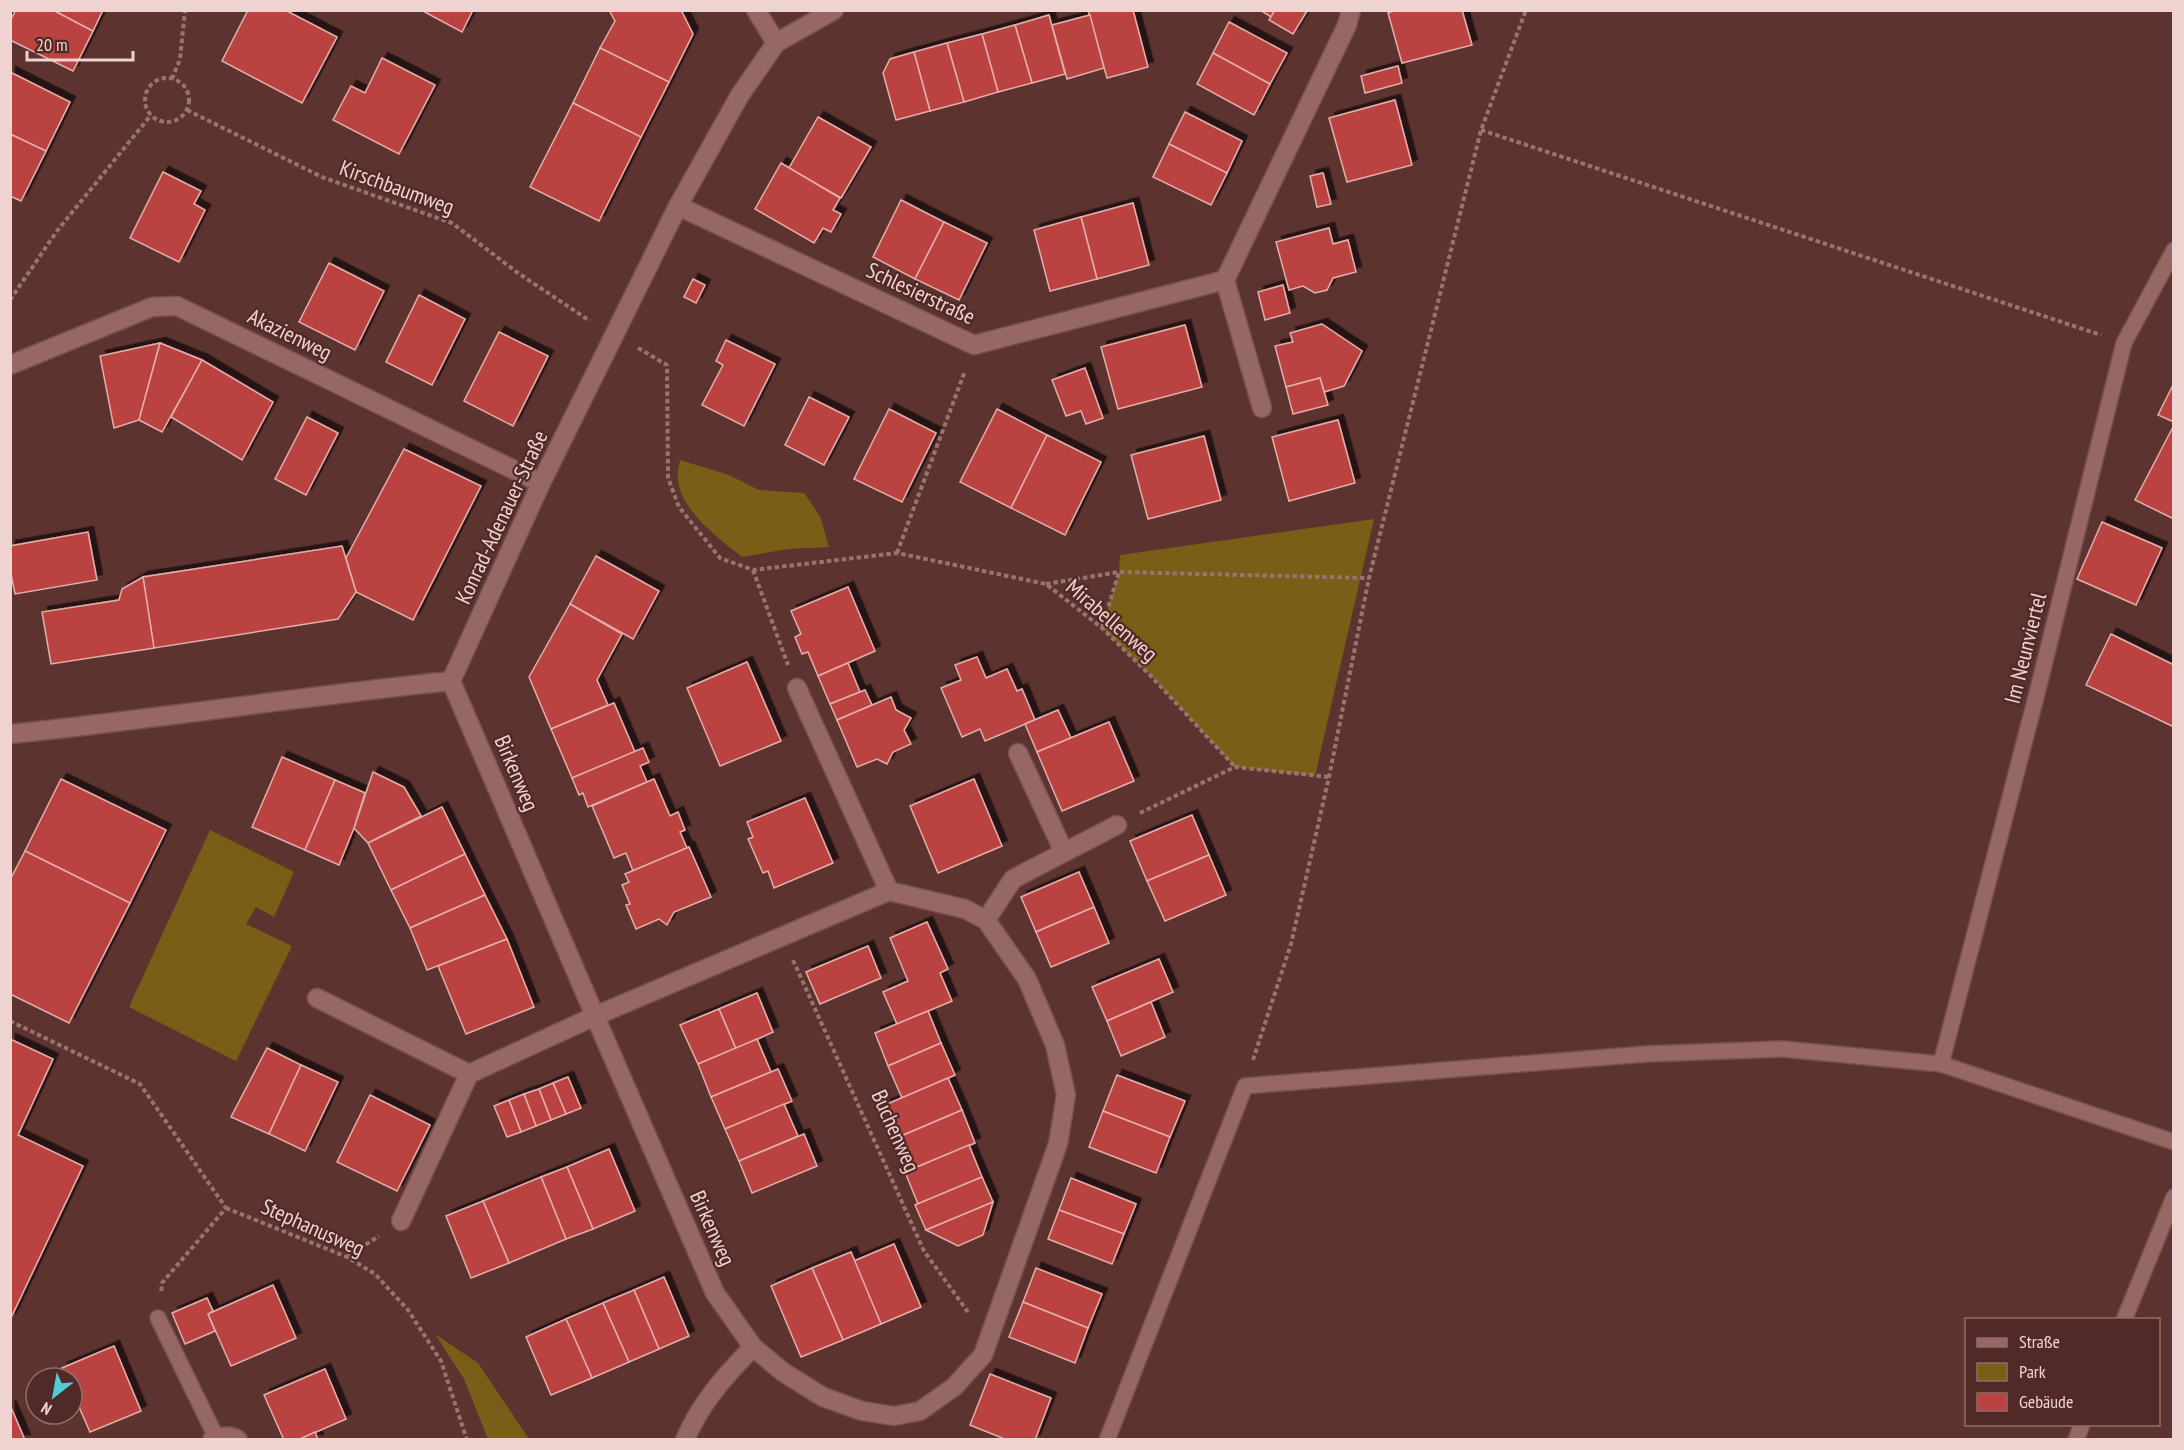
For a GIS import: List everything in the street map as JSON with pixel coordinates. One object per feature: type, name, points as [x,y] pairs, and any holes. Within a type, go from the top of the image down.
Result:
[{"type":"street","points":[[756,10],[776,44]]},
{"type":"street","name":"Konrad-Adenauer-Straße","points":[[451,681],[541,483],[678,206],[740,95],[776,44],[834,10]]},
{"type":"street","points":[[1262,408],[1225,280],[1347,25],[1351,10]]},
{"type":"street","name":"Schlesierstraße","points":[[678,206],[974,345],[1225,280]]},
{"type":"street","name":"Akazienweg","points":[[10,365],[152,307],[177,306],[541,483]]},
{"type":"street","points":[[10,734],[118,723],[324,694],[451,681]]},
{"type":"street","name":"Birkenweg","points":[[451,681],[715,1293],[753,1347]]},
{"type":"street","points":[[797,688],[889,891]]},
{"type":"street","points":[[1018,753],[1064,852]]},
{"type":"street","points":[[986,920],[1013,879],[1117,825]]},
{"type":"street","points":[[401,1221],[469,1074],[595,1016],[889,891],[965,909],[986,920],[1027,979],[1055,1045],[1066,1095],[1058,1144],[983,1356],[954,1387],[920,1410],[894,1416],[862,1411],[823,1397],[783,1372],[753,1347],[716,1387],[691,1426],[685,1440]]},
{"type":"street","points":[[317,998],[469,1074]]},
{"type":"street","points":[[214,1438],[234,1437],[238,1440]]},
{"type":"lane","name":"Im Neunviertel","points":[[1941,1064],[2124,343],[2174,250]]},
{"type":"lane","points":[[1107,1440],[1245,1086],[1646,1054],[1782,1049],[1941,1064],[2174,1142]]},
{"type":"lane","points":[[2125,1318],[2174,1197]]},
{"type":"lane","points":[[158,1318],[214,1438]]},
{"type":"lane","points":[[2076,1440],[2082,1426]]},
{"type":"path","points":[[172,79],[180,59],[185,10]]},
{"type":"path","points":[[1245,1086],[1291,944],[1329,777],[1369,578],[1480,130],[1526,10]]},
{"type":"path","points":[[158,80],[178,81],[187,91],[189,104],[187,110],[177,120],[170,122],[151,115],[146,102],[148,89],[158,80]]},
{"type":"path","name":"Kirschbaumweg","points":[[187,110],[321,177],[452,223],[555,298],[615,335]]},
{"type":"path","points":[[10,300],[57,231],[151,115]]},
{"type":"path","points":[[1480,130],[2124,343]]},
{"type":"path","name":"Mirabellenweg","points":[[615,335],[667,365],[668,478],[679,507],[720,558],[753,570],[897,553],[1046,584],[1102,628],[1151,676],[1235,767]]},
{"type":"path","points":[[897,553],[974,345]]},
{"type":"path","points":[[753,570],[797,688]]},
{"type":"path","points":[[1046,584],[1119,572],[1369,578]]},
{"type":"path","points":[[1102,628],[1119,572]]},
{"type":"path","points":[[1117,825],[1235,767],[1329,777]]},
{"type":"path","name":"Buchenweg","points":[[775,939],[793,958],[924,1251],[971,1316],[995,1324]]},
{"type":"path","name":"Stephanusweg","points":[[10,1021],[140,1084],[226,1208],[346,1257],[375,1274],[408,1310],[441,1361],[467,1440]]},
{"type":"path","name":"Stephanusweg","points":[[158,1318],[162,1283],[226,1208]]},
{"type":"path","points":[[346,1257],[401,1221]]},
{"type":"green space","points":[[680,460],[729,475],[759,490],[804,493],[820,516],[829,547],[788,549],[742,557],[693,513],[680,491],[678,472]]},
{"type":"green space","points":[[1374,519],[1315,776],[1235,767],[1151,676],[1102,628],[1119,572],[1120,555]]},
{"type":"green space","points":[[210,830],[294,872],[274,917],[256,907],[246,924],[292,946],[236,1061],[129,1007]]},
{"type":"green space","points":[[435,1334],[478,1363],[529,1439],[488,1439],[464,1379]]},
{"type":"building","points":[[16,10],[53,10],[93,31],[73,71],[10,40],[10,21]]},
{"type":"building","points":[[53,10],[103,10],[93,31]]},
{"type":"building","points":[[248,10],[285,10],[337,37],[302,103],[222,61]]},
{"type":"building","points":[[421,10],[473,10],[462,32]]},
{"type":"building","points":[[609,10],[681,10],[693,34],[669,82],[600,48],[615,21]]},
{"type":"building","points":[[1088,10],[1133,10],[1148,67],[1107,78]]},
{"type":"building","points":[[1260,10],[1275,10],[1271,17]]},
{"type":"building","points":[[1275,10],[1307,11],[1293,34],[1269,20]]},
{"type":"building","points":[[1396,10],[1462,10],[1472,45],[1402,63],[1388,13]]},
{"type":"building","points":[[1049,15],[1065,74],[1032,83],[1015,25]]},
{"type":"building","points":[[1090,15],[1104,68],[1067,79],[1052,25]]},
{"type":"building","points":[[1229,22],[1287,53],[1270,84],[1213,53]]},
{"type":"building","points":[[1015,25],[1032,83],[998,92],[982,34]]},
{"type":"building","points":[[982,34],[998,92],[964,102],[947,43]]},
{"type":"building","points":[[947,43],[964,102],[930,111],[914,52]]},
{"type":"building","points":[[600,48],[669,82],[641,137],[573,103]]},
{"type":"building","points":[[914,52],[930,111],[896,120],[883,73],[890,59]]},
{"type":"building","points":[[1213,53],[1270,84],[1254,115],[1197,84]]},
{"type":"building","points":[[382,58],[435,85],[399,154],[333,120],[351,86],[365,93]]},
{"type":"building","points":[[1398,66],[1402,83],[1365,93],[1361,76]]},
{"type":"building","points":[[10,72],[70,102],[46,151],[10,134]]},
{"type":"building","points":[[1395,100],[1412,165],[1347,182],[1329,118]]},
{"type":"building","points":[[573,103],[641,137],[599,221],[530,187]]},
{"type":"building","points":[[1185,112],[1242,141],[1227,173],[1169,144]]},
{"type":"building","points":[[818,117],[871,147],[841,198],[789,168]]},
{"type":"building","points":[[10,134],[46,151],[21,201],[10,196]]},
{"type":"building","points":[[1169,144],[1227,173],[1211,205],[1153,177]]},
{"type":"building","points":[[781,163],[840,198],[833,210],[841,214],[831,232],[823,228],[814,243],[755,209]]},
{"type":"building","points":[[163,172],[201,191],[194,204],[205,210],[179,262],[130,238]]},
{"type":"building","points":[[1323,173],[1331,204],[1317,207],[1310,176]]},
{"type":"building","points":[[901,200],[944,222],[915,279],[873,257]]},
{"type":"building","points":[[1133,203],[1149,265],[1097,279],[1081,217]]},
{"type":"building","points":[[1081,217],[1097,279],[1050,291],[1034,230]]},
{"type":"building","points":[[944,222],[987,243],[959,300],[915,279]]},
{"type":"building","points":[[1329,228],[1333,244],[1348,240],[1356,272],[1333,278],[1327,290],[1315,293],[1303,286],[1289,290],[1276,242]]},
{"type":"building","points":[[329,263],[384,291],[355,350],[299,322]]},
{"type":"building","points":[[693,279],[705,285],[696,303],[684,297]]},
{"type":"building","points":[[1283,285],[1290,313],[1265,320],[1258,292]]},
{"type":"building","points":[[419,295],[465,319],[432,385],[386,362]]},
{"type":"building","points":[[1322,324],[1362,351],[1344,386],[1324,392],[1320,378],[1286,387],[1275,346],[1293,342],[1290,333]]},
{"type":"building","points":[[1185,325],[1202,387],[1118,409],[1101,347]]},
{"type":"building","points":[[499,332],[548,356],[513,426],[464,401]]},
{"type":"building","points":[[726,340],[775,364],[744,426],[702,405],[723,365],[716,361]]},
{"type":"building","points":[[160,343],[139,420],[114,428],[100,356]]},
{"type":"building","points":[[160,343],[202,360],[162,432],[139,420]]},
{"type":"building","points":[[202,360],[273,402],[242,460],[171,417]]},
{"type":"building","points":[[1085,368],[1103,418],[1086,424],[1081,411],[1066,416],[1052,380]]},
{"type":"building","points":[[1320,378],[1328,405],[1293,414],[1286,387]]},
{"type":"building","points":[[2174,383],[2174,422],[2158,415]]},
{"type":"building","points":[[809,397],[849,417],[824,465],[785,445]]},
{"type":"building","points":[[889,409],[936,433],[902,502],[854,479]]},
{"type":"building","points":[[997,409],[1047,435],[1011,508],[960,482]]},
{"type":"building","points":[[307,417],[338,433],[306,495],[275,479]]},
{"type":"building","points":[[1338,420],[1355,483],[1289,501],[1272,437]]},
{"type":"building","points":[[2174,425],[2174,519],[2135,500]]},
{"type":"building","points":[[1047,435],[1101,462],[1065,535],[1011,508]]},
{"type":"building","points":[[1204,436],[1221,500],[1148,519],[1131,455]]},
{"type":"building","points":[[404,449],[481,486],[413,620],[356,592],[346,558]]},
{"type":"building","points":[[2102,522],[2162,548],[2136,605],[2077,579]]},
{"type":"building","points":[[88,532],[97,580],[15,594],[10,569],[10,546]]},
{"type":"building","points":[[342,546],[356,592],[338,619],[154,648],[143,577]]},
{"type":"building","points":[[596,556],[659,591],[633,639],[570,604]]},
{"type":"building","points":[[143,577],[154,648],[51,664],[42,612],[119,600],[122,589]]},
{"type":"building","points":[[848,587],[875,651],[818,676],[808,652],[802,654],[795,637],[801,634],[791,611]]},
{"type":"building","points":[[570,604],[622,634],[597,680],[608,705],[551,729],[529,677]]},
{"type":"building","points":[[2111,634],[2174,665],[2174,727],[2086,685]]},
{"type":"building","points":[[977,657],[986,678],[1007,669],[1017,691],[1022,689],[1035,720],[985,741],[980,729],[962,737],[941,688],[961,680],[955,665]]},
{"type":"building","points":[[747,662],[781,741],[720,766],[687,688]]},
{"type":"building","points":[[848,663],[860,692],[830,704],[818,676]]},
{"type":"building","points":[[865,690],[872,705],[837,720],[830,704]]},
{"type":"building","points":[[891,697],[896,710],[911,718],[904,730],[911,744],[893,752],[887,764],[877,759],[857,767],[837,720]]},
{"type":"building","points":[[614,703],[635,752],[572,778],[551,729]]},
{"type":"building","points":[[1058,710],[1071,738],[1037,752],[1025,724]]},
{"type":"building","points":[[1109,722],[1134,781],[1062,811],[1037,752]]},
{"type":"building","points":[[643,748],[649,762],[640,766],[647,782],[588,807],[583,793],[579,795],[572,778]]},
{"type":"building","points":[[282,757],[335,780],[305,850],[252,827]]},
{"type":"building","points":[[373,772],[404,787],[421,816],[368,843],[354,828]]},
{"type":"building","points":[[61,779],[166,830],[130,903],[25,851]]},
{"type":"building","points":[[654,779],[670,816],[678,812],[685,830],[680,832],[687,848],[633,871],[626,853],[614,858],[592,806]]},
{"type":"building","points":[[974,779],[1002,846],[938,873],[910,806]]},
{"type":"building","points":[[335,780],[365,793],[339,865],[305,850]]},
{"type":"building","points":[[805,798],[833,863],[774,888],[768,871],[763,873],[748,839],[753,837],[747,822]]},
{"type":"building","points":[[442,807],[465,854],[391,890],[368,843]]},
{"type":"building","points":[[1192,815],[1209,855],[1147,881],[1130,841]]},
{"type":"building","points":[[689,847],[711,897],[674,912],[667,925],[659,919],[636,929],[626,905],[630,904],[622,885],[629,882],[625,874]]},
{"type":"building","points":[[25,851],[130,903],[69,1023],[10,994],[10,880]]},
{"type":"building","points":[[465,854],[485,895],[410,928],[391,890]]},
{"type":"building","points":[[1209,855],[1226,895],[1165,921],[1147,881]]},
{"type":"building","points":[[1079,872],[1094,907],[1036,932],[1021,897]]},
{"type":"building","points":[[485,895],[507,939],[427,970],[410,928]]},
{"type":"building","points":[[1094,907],[1109,943],[1051,967],[1036,932]]},
{"type":"building","points":[[927,922],[948,969],[940,973],[952,1001],[897,1024],[883,992],[908,981],[890,938]]},
{"type":"building","points":[[507,939],[534,1007],[466,1034],[438,966]]},
{"type":"building","points":[[868,946],[881,978],[820,1004],[806,972]]},
{"type":"building","points":[[1159,959],[1173,992],[1107,1021],[1092,987]]},
{"type":"building","points":[[757,993],[773,1032],[736,1049],[719,1009]]},
{"type":"building","points":[[1151,1002],[1165,1037],[1121,1056],[1107,1021]]},
{"type":"building","points":[[719,1009],[736,1049],[698,1064],[680,1025]]},
{"type":"building","points":[[928,1011],[941,1043],[888,1066],[875,1033]]},
{"type":"building","points":[[10,1039],[53,1059],[18,1135],[83,1166],[10,1320]]},
{"type":"building","points":[[757,1039],[771,1072],[711,1097],[698,1064]]},
{"type":"building","points":[[941,1043],[955,1075],[902,1098],[888,1066]]},
{"type":"building","points":[[267,1048],[301,1065],[269,1134],[231,1117]]},
{"type":"building","points":[[301,1065],[338,1082],[305,1151],[269,1134]]},
{"type":"building","points":[[778,1069],[792,1101],[725,1129],[711,1097]]},
{"type":"building","points":[[1117,1075],[1185,1101],[1170,1137],[1103,1111]]},
{"type":"building","points":[[568,1077],[581,1108],[566,1114],[553,1083]]},
{"type":"building","points":[[948,1078],[962,1110],[899,1137],[885,1105]]},
{"type":"building","points":[[553,1083],[566,1114],[551,1120],[539,1089]]},
{"type":"building","points":[[539,1089],[551,1120],[536,1126],[524,1094]]},
{"type":"building","points":[[524,1094],[536,1126],[521,1132],[509,1100]]},
{"type":"building","points":[[370,1095],[430,1125],[397,1191],[337,1162]]},
{"type":"building","points":[[509,1100],[521,1132],[507,1137],[494,1106]]},
{"type":"building","points":[[784,1104],[798,1136],[739,1161],[725,1129]]},
{"type":"building","points":[[962,1110],[975,1143],[912,1169],[899,1137]]},
{"type":"building","points":[[1103,1111],[1170,1137],[1156,1173],[1089,1147]]},
{"type":"building","points":[[804,1134],[817,1166],[752,1193],[739,1161]]},
{"type":"building","points":[[969,1145],[982,1177],[918,1204],[905,1172]]},
{"type":"building","points":[[609,1149],[635,1211],[593,1229],[567,1167]]},
{"type":"building","points":[[567,1167],[593,1229],[566,1239],[541,1177]]},
{"type":"building","points":[[541,1177],[566,1239],[509,1263],[483,1201]]},
{"type":"building","points":[[982,1177],[993,1202],[926,1230],[915,1205]]},
{"type":"building","points":[[1071,1178],[1136,1204],[1124,1234],[1059,1210]]},
{"type":"building","points":[[483,1201],[509,1263],[471,1278],[446,1216]]},
{"type":"building","points":[[993,1202],[983,1235],[958,1246],[926,1230]]},
{"type":"building","points":[[1059,1210],[1124,1234],[1112,1264],[1048,1239]]},
{"type":"building","points":[[894,1244],[921,1307],[881,1324],[854,1261]]},
{"type":"building","points":[[851,1252],[881,1324],[843,1340],[812,1268]]},
{"type":"building","points":[[812,1268],[843,1340],[801,1357],[771,1286]]},
{"type":"building","points":[[1036,1268],[1102,1294],[1088,1328],[1023,1302]]},
{"type":"building","points":[[664,1277],[689,1336],[659,1349],[634,1290]]},
{"type":"building","points":[[273,1285],[296,1338],[231,1366],[208,1314]]},
{"type":"building","points":[[634,1290],[659,1349],[629,1362],[603,1303]]},
{"type":"building","points":[[207,1298],[213,1311],[208,1314],[215,1331],[185,1344],[172,1313]]},
{"type":"building","points":[[1023,1302],[1088,1328],[1075,1363],[1009,1337]]},
{"type":"building","points":[[603,1303],[629,1362],[592,1378],[566,1319]]},
{"type":"building","points":[[566,1319],[592,1378],[551,1395],[526,1337]]},
{"type":"building","points":[[114,1346],[141,1411],[90,1432],[84,1418],[84,1366],[67,1366]]},
{"type":"building","points":[[325,1369],[346,1419],[298,1440],[284,1440],[264,1395]]},
{"type":"building","points":[[990,1374],[1051,1398],[1035,1440],[1007,1440],[970,1425]]},
{"type":"building","points":[[10,1405],[25,1440],[10,1440]]},
{"type":"building","points":[[315,1432],[318,1440],[298,1440]]}]
